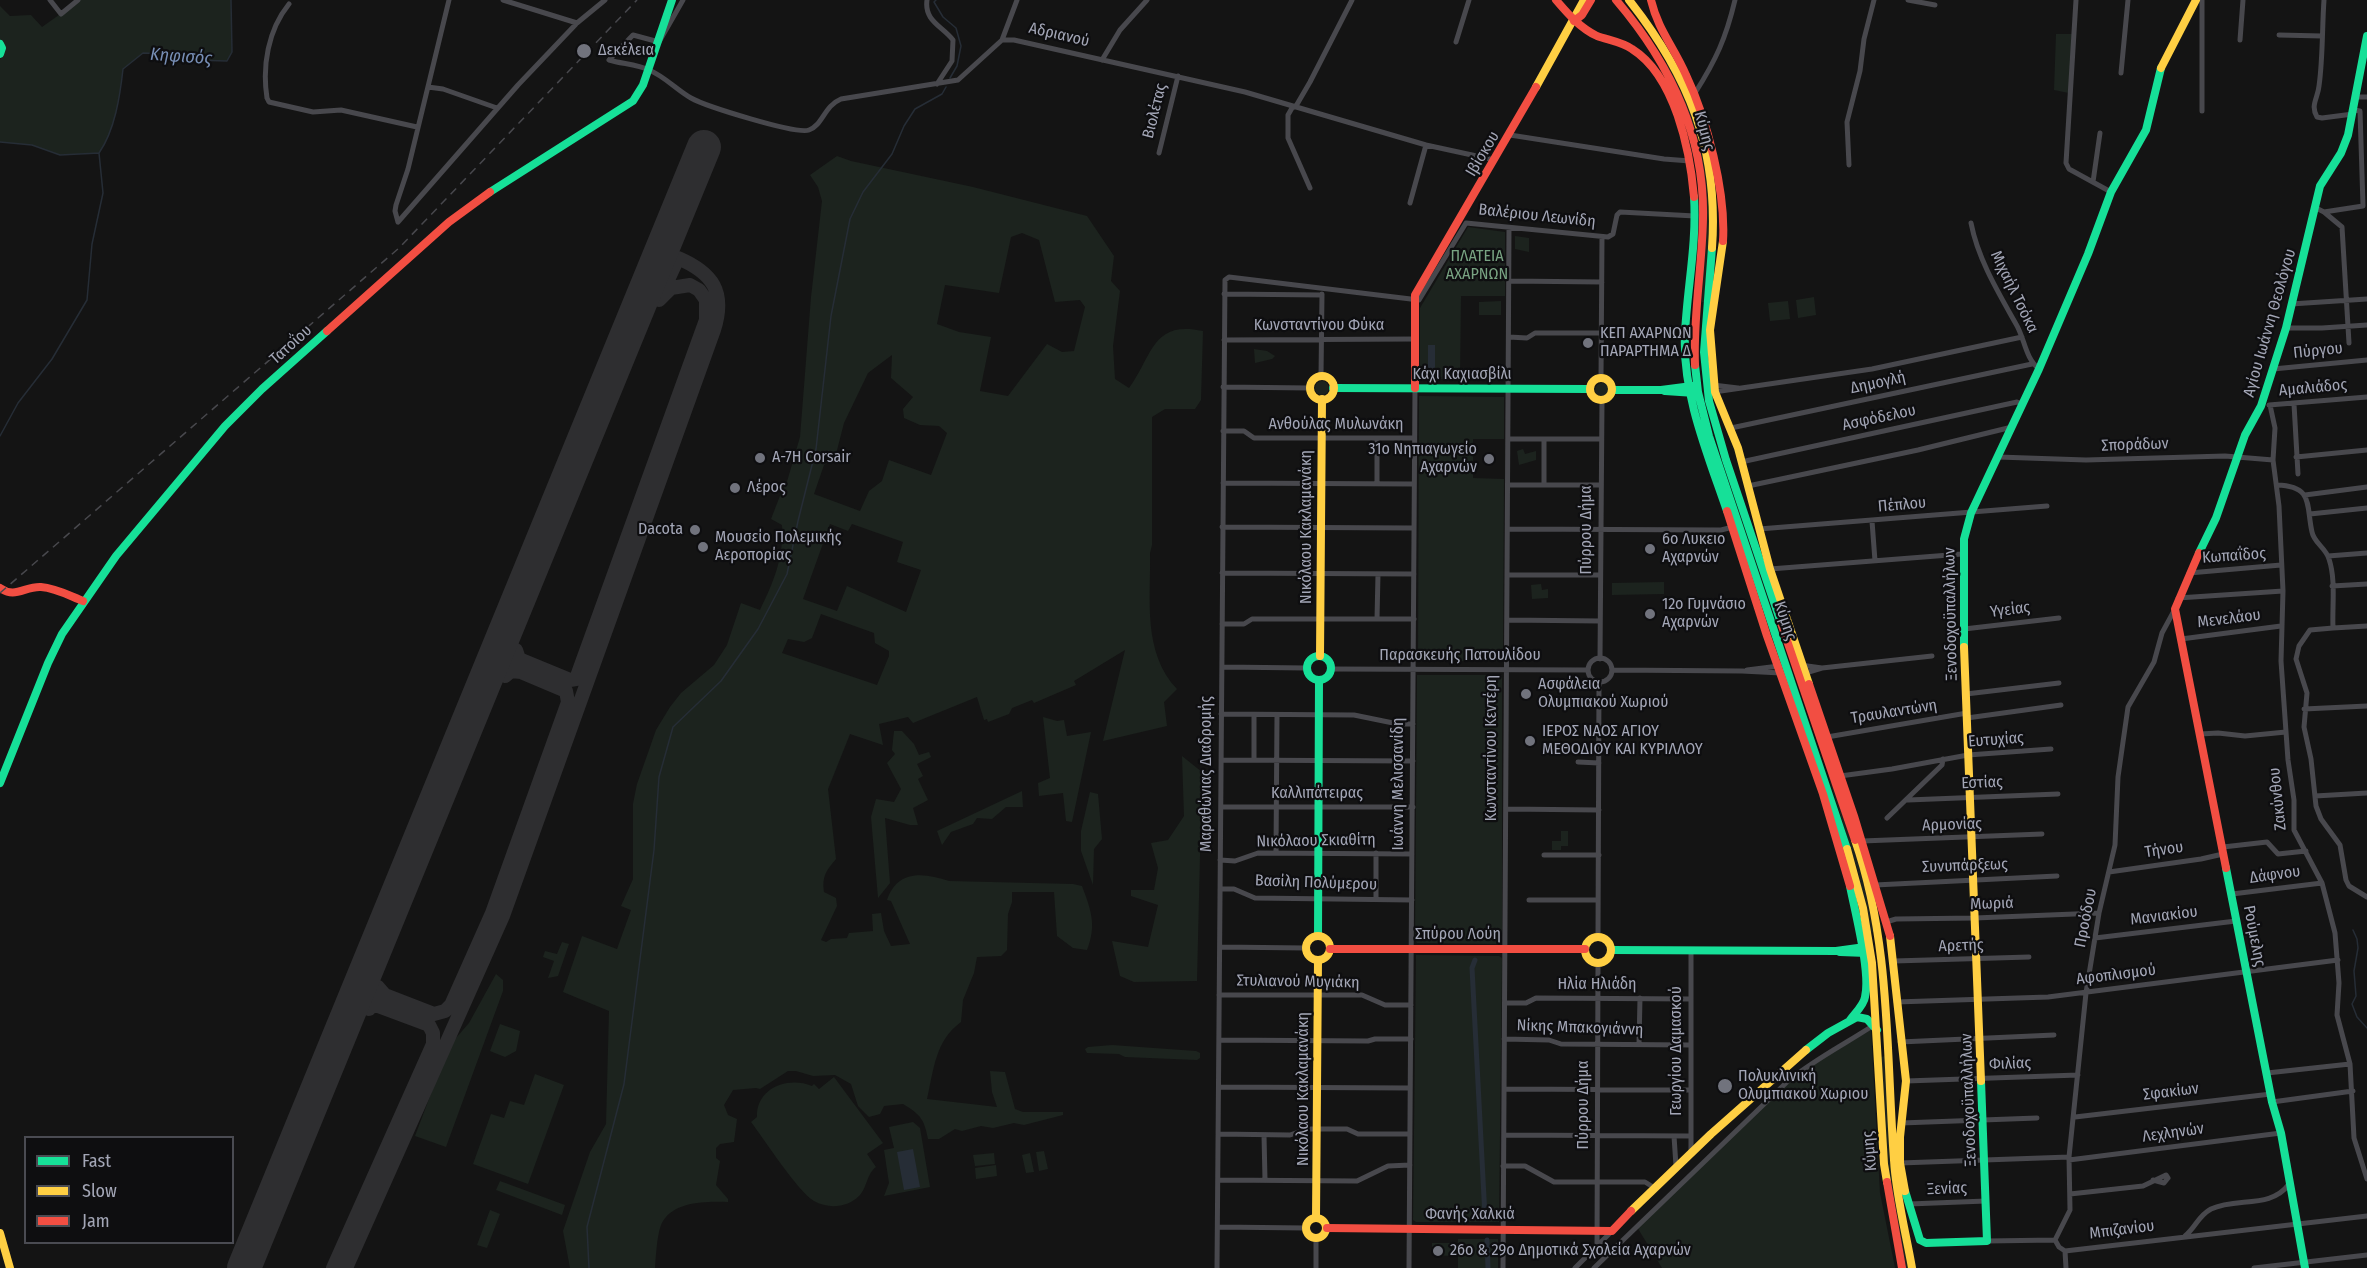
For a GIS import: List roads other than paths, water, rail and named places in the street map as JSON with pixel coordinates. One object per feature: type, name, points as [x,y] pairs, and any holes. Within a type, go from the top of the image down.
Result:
[{"type":"street","points":[[50,0],[61,14],[78,0]]},
{"type":"street","points":[[450,0],[395,211],[398,222],[497,108],[577,22],[605,0]]},
{"type":"street","points":[[503,0],[577,22]]},
{"type":"street","name":"Τατοΐου","points":[[0,783],[54,649],[83,601],[116,556],[225,426],[262,389],[449,222],[484,196],[629,104],[640,91],[672,0]]},
{"type":"street","points":[[683,0],[662,40],[656,42],[633,35],[609,59],[610,61],[649,69],[703,104],[806,131],[815,127],[829,106],[837,100],[951,82],[963,77],[1002,40],[1017,0]]},
{"type":"street","points":[[927,0],[928,15],[951,37],[954,46],[952,61],[937,84]]},
{"type":"street","points":[[1102,60],[1120,30],[1147,0]]},
{"type":"street","points":[[1310,188],[1287,132],[1288,115],[1296,106],[1352,0]]},
{"type":"street","points":[[1456,42],[1469,0]]},
{"type":"street","points":[[1556,0],[1574,21],[1596,35],[1631,48],[1650,64],[1669,94],[1678,116],[1690,161],[1695,216],[1693,267],[1685,335],[1703,438],[1732,527],[1784,670],[1842,853],[1866,950],[1867,994],[1861,1007],[1850,1020],[1781,1070],[1690,1152],[1575,1268]]},
{"type":"street","name":"Ιβίσκου","points":[[1415,300],[1415,295],[1510,135],[1584,0]]},
{"type":"street","name":"Ιβίσκου","points":[[1574,21],[1582,15],[1591,0]]},
{"type":"street","name":"Κύμης","points":[[1616,0],[1646,37],[1673,83],[1686,114],[1699,163],[1703,213],[1694,389],[1784,670]]},
{"type":"street","name":"Κύμης","points":[[1629,0],[1653,31],[1682,78],[1700,125],[1708,160],[1713,212],[1704,344],[1710,388],[1727,461],[1801,670],[1867,883],[1879,948],[1886,1006],[1894,1163],[1912,1268]]},
{"type":"street","points":[[1651,0],[1656,21],[1680,61],[1695,93],[1716,168],[1724,224],[1722,256],[1710,330],[1710,388],[1731,428],[1758,529],[1801,670],[1827,737],[1886,922],[1894,961],[1896,1002],[1906,1081],[1901,1123],[1900,1163],[1920,1240],[1922,1242],[2055,1240],[2059,1247],[2066,1251],[2066,1268]]},
{"type":"street","points":[[1695,93],[1711,68],[1725,39],[1735,0]]},
{"type":"street","points":[[1849,165],[1847,122],[1874,0]]},
{"type":"street","points":[[1908,0],[1935,5]]},
{"type":"street","points":[[2076,0],[2066,163],[2069,169],[2111,192]]},
{"type":"street","points":[[2121,73],[2127,0]]},
{"type":"street","name":"Ξενοδοχοϋπαλλήλων","points":[[1987,1241],[1966,694],[1962,554],[1964,539],[1971,513],[2012,427],[2035,366],[2088,254],[2111,192],[2146,130],[2161,68],[2196,0]]},
{"type":"street","points":[[2202,0],[2202,111]]},
{"type":"street","points":[[2240,40],[2243,0]]},
{"type":"street","points":[[2324,0],[2319,89],[2313,104],[2314,114],[2322,118],[2360,111],[2363,206],[2324,212]]},
{"type":"street","points":[[289,4],[277,21],[268,51],[265,76],[269,102],[313,112],[341,110],[417,127]]},
{"type":"street","points":[[2279,35],[2322,36]]},
{"type":"street","name":"Αγίου Ιωάννη Θεολόγου","points":[[2175,609],[2189,573],[2216,518],[2245,435],[2265,406],[2272,369],[2286,328],[2314,207],[2323,180],[2346,142],[2367,36]]},
{"type":"street","name":"Αδριανού","points":[[1002,40],[1020,40],[1178,76],[1296,106],[1426,145],[1495,160]]},
{"type":"street","points":[[0,44],[2,48],[0,54]]},
{"type":"street","name":"Βιολέτας","points":[[1159,153],[1178,76]]},
{"type":"street","points":[[428,87],[443,89],[497,108]]},
{"type":"street","points":[[2356,98],[2367,97]]},
{"type":"street","points":[[2093,182],[2100,133]]},
{"type":"street","points":[[1510,135],[1654,158],[1690,161]]},
{"type":"street","points":[[1410,203],[1426,145]]},
{"type":"street","points":[[2314,207],[2342,227],[2349,343]]},
{"type":"street","name":"Βαλέριου Λεωνίδη","points":[[1415,300],[1420,299],[1464,224],[1470,222],[1608,237],[1613,234],[1617,215],[1620,212],[1695,216]]},
{"type":"street","name":"Μιχαήλ Τσόκα","points":[[1971,223],[1975,243],[2035,366]]},
{"type":"street","name":"Κωνσταντίνου Κεντέρη","points":[[1503,1268],[1509,228]]},
{"type":"street","points":[[1601,378],[1602,237]]},
{"type":"street","name":"Μαραθώνιας Διαδρομής","points":[[1217,1268],[1225,280],[1229,277],[1322,292]]},
{"type":"street","points":[[1509,281],[1602,282]]},
{"type":"street","points":[[1224,294],[1322,292],[1415,300]]},
{"type":"street","points":[[1321,376],[1322,292]]},
{"type":"street","points":[[2292,304],[2367,299]]},
{"type":"street","name":"Ιωάννη Μελισσανίδη","points":[[1409,1268],[1415,300]]},
{"type":"street","points":[[2286,328],[2367,325]]},
{"type":"street","points":[[1509,337],[1527,338],[1534,333],[1602,333]]},
{"type":"street","points":[[1613,390],[1694,389],[1727,385],[1738,388],[1872,369],[2022,337]]},
{"type":"street","name":"Κωνσταντίνου Φύκα","points":[[1224,340],[1415,339]]},
{"type":"street","name":"Πύργου","points":[[2272,369],[2367,360]]},
{"type":"street","name":"Δημογλή","points":[[1731,428],[2035,366]]},
{"type":"street","points":[[1321,376],[1329,378],[1334,388],[1331,395],[1322,399],[1312,394],[1310,388],[1313,380],[1321,376]]},
{"type":"street","points":[[1601,378],[1611,383],[1613,390],[1609,397],[1602,400],[1594,397],[1590,389],[1595,380],[1601,378]]},
{"type":"street","points":[[1223,387],[1310,388]]},
{"type":"street","name":"Κάχι Καχιασβίλι","points":[[1334,388],[1590,389]]},
{"type":"street","name":"Αμαλιάδος","points":[[2265,406],[2367,397]]},
{"type":"street","name":"Νικόλαου Κακλαμανάκη","points":[[1320,656],[1322,399]]},
{"type":"street","name":"Πύρρου Δήμα","points":[[1600,659],[1602,400]]},
{"type":"street","name":"Ασφόδελου","points":[[1741,462],[2017,402],[2022,404]]},
{"type":"street","points":[[2294,404],[2298,474]]},
{"type":"street","name":"Ζακύνθου","points":[[2265,406],[2276,428],[2273,460],[2277,485],[2282,566],[2281,626],[2286,732],[2294,800],[2294,830],[2322,882],[2335,933],[2338,960],[2337,1015],[2350,1064],[2354,1138],[2367,1179]]},
{"type":"street","points":[[1747,487],[2012,427]]},
{"type":"street","name":"Ανθούλας Μυλωνάκη","points":[[1223,431],[1244,431],[1254,438],[1414,438]]},
{"type":"street","points":[[1377,438],[1377,484]]},
{"type":"street","points":[[1508,439],[1601,440]]},
{"type":"street","points":[[1544,439],[1544,485]]},
{"type":"street","points":[[2296,457],[2367,450]]},
{"type":"street","name":"Σποράδων","points":[[1998,457],[2069,460],[2237,456],[2273,460]]},
{"type":"street","points":[[1223,483],[1414,484]]},
{"type":"street","points":[[1508,485],[1601,485]]},
{"type":"street","points":[[2277,485],[2294,487],[2305,495],[2314,537],[2328,556],[2332,586],[2333,628]]},
{"type":"street","points":[[2305,495],[2367,488]]},
{"type":"street","name":"Πέπλου","points":[[1758,529],[2047,506]]},
{"type":"street","points":[[2310,514],[2367,508]]},
{"type":"street","points":[[1872,521],[1875,561]]},
{"type":"street","points":[[1222,527],[1414,528]]},
{"type":"street","points":[[1508,529],[1721,530],[1732,527]]},
{"type":"street","points":[[2328,556],[2367,553]]},
{"type":"street","points":[[1770,569],[1962,554]]},
{"type":"street","name":"Κωπαΐδος","points":[[2189,573],[2282,566]]},
{"type":"street","points":[[1222,573],[1414,574]]},
{"type":"street","points":[[1377,574],[1377,619]]},
{"type":"street","points":[[1507,575],[1600,575]]},
{"type":"street","points":[[2332,586],[2367,584]]},
{"type":"street","points":[[0,588],[6,594],[12,595],[32,588],[43,588],[83,601]]},
{"type":"street","points":[[2178,598],[2283,591]]},
{"type":"street","name":"Ρούμελης","points":[[2175,609],[2236,921],[2281,1133],[2304,1265]]},
{"type":"street","name":"Προόδου","points":[[2055,1240],[2068,1215],[2069,1159],[2086,993],[2099,913],[2115,845],[2118,777],[2128,707],[2154,662],[2162,633],[2175,609]]},
{"type":"street","name":"Υγείας","points":[[1964,628],[2059,618]]},
{"type":"street","points":[[1222,624],[1244,624],[1252,619],[1414,620]]},
{"type":"street","points":[[1507,620],[1600,621]]},
{"type":"street","name":"Μενελάου","points":[[2181,639],[2281,626]]},
{"type":"street","points":[[2367,626],[2310,630],[2305,634],[2297,651],[2297,663],[2307,693],[2304,726],[2319,815],[2340,844],[2349,886],[2367,897]]},
{"type":"street","points":[[1320,656],[1327,658],[1331,669],[1326,678],[1319,680],[1311,676],[1307,668],[1311,659],[1320,656]]},
{"type":"street","points":[[1612,670],[1801,670],[1932,656]]},
{"type":"street","points":[[1600,659],[1610,663],[1612,670],[1607,680],[1599,682],[1591,678],[1588,670],[1592,662],[1600,659]]},
{"type":"street","points":[[1221,667],[1307,668]]},
{"type":"street","name":"Παρασκευής Πατουλίδου","points":[[1331,669],[1588,670]]},
{"type":"street","points":[[1318,936],[1319,680]]},
{"type":"street","points":[[1598,936],[1599,682]]},
{"type":"street","points":[[1966,694],[2059,683]]},
{"type":"street","name":"Τραυλαντώνη","points":[[1827,737],[1967,716],[2061,705]]},
{"type":"street","points":[[2304,710],[2367,706]]},
{"type":"street","points":[[1221,714],[1354,715],[1398,724],[1413,724]]},
{"type":"street","points":[[1254,715],[1254,760]]},
{"type":"street","points":[[1276,715],[1276,853]]},
{"type":"street","points":[[2200,734],[2245,736],[2286,732]]},
{"type":"street","name":"Ευτυχίας","points":[[1840,776],[1968,755],[2051,749]]},
{"type":"street","points":[[1887,818],[1942,765],[1943,759]]},
{"type":"street","points":[[1221,760],[1413,761]]},
{"type":"street","points":[[1578,762],[1599,763]]},
{"type":"street","points":[[2315,796],[2367,793]]},
{"type":"street","name":"Εστίας","points":[[1908,800],[2058,794]]},
{"type":"street","name":"Καλλιπάτειρας","points":[[1221,807],[1413,807]]},
{"type":"street","points":[[1506,809],[1599,810]]},
{"type":"street","name":"Αρμονίας","points":[[1862,841],[2042,834]]},
{"type":"street","name":"Τήνου","points":[[2109,872],[2201,859],[2223,851],[2267,842],[2278,854],[2306,851]]},
{"type":"street","name":"Νικόλαου Σκιαθίτη","points":[[1220,861],[1235,861],[1258,853],[1412,854]]},
{"type":"street","points":[[1376,853],[1376,899]]},
{"type":"street","points":[[1544,855],[1599,855]]},
{"type":"street","name":"Συνυπάρξεως","points":[[1875,885],[2057,876]]},
{"type":"street","name":"Δάφνου","points":[[2232,894],[2322,882]]},
{"type":"street","name":"Βασίλη Πολύμερου","points":[[1220,889],[1234,889],[1256,898],[1412,900]]},
{"type":"street","points":[[1529,900],[1598,900]]},
{"type":"street","name":"Μωριά","points":[[1886,922],[1896,919],[2099,913]]},
{"type":"street","name":"Μανιακίου","points":[[2095,938],[2236,921]]},
{"type":"street","points":[[1318,936],[1327,940],[1330,949],[1326,957],[1318,960],[1309,955],[1306,948],[1311,938],[1318,936]]},
{"type":"street","points":[[1598,936],[1607,940],[1611,950],[1607,959],[1598,963],[1587,957],[1585,949],[1587,942],[1598,936]]},
{"type":"street","points":[[1220,947],[1306,948]]},
{"type":"street","points":[[1611,950],[1836,951],[1879,948]]},
{"type":"street","name":"Σπύρου Λούη","points":[[1330,949],[1585,949]]},
{"type":"street","name":"Γεωργίου Δαμασκού","points":[[1690,1152],[1691,950]]},
{"type":"street","name":"Κύμης","points":[[1866,950],[1876,1028],[1884,1164],[1902,1268]]},
{"type":"street","name":"Αρετής","points":[[1894,961],[2030,957]]},
{"type":"street","name":"Νικόλαου Κακλαμανάκη","points":[[1316,1218],[1318,960]]},
{"type":"street","name":"Αφοπλισμού","points":[[1896,1002],[2048,997],[2338,960]]},
{"type":"street","name":"Πύρρου Δήμα","points":[[1597,1248],[1598,963]]},
{"type":"street","name":"Στυλιανού Μυγιάκη","points":[[1219,995],[1362,995],[1385,1005],[1411,1005]]},
{"type":"street","name":"Ηλία Ηλιάδη","points":[[1504,1003],[1526,1003],[1536,998],[1691,999]]},
{"type":"street","points":[[1639,1044],[1640,998]]},
{"type":"street","points":[[1594,1268],[1788,1081],[1837,1046],[1876,1028],[1865,1017],[1850,1020]]},
{"type":"street","points":[[1900,1042],[2054,1035]]},
{"type":"street","points":[[1219,1040],[1411,1039]]},
{"type":"street","name":"Νίκης Μπακογιάννη","points":[[1504,1040],[1549,1040],[1561,1044],[1691,1045]]},
{"type":"street","points":[[2267,1073],[2350,1064]]},
{"type":"street","name":"Φιλίας","points":[[1906,1081],[2078,1075]]},
{"type":"street","points":[[1219,1087],[1410,1088]]},
{"type":"street","points":[[1504,1089],[1690,1090]]},
{"type":"street","name":"Σφακίων","points":[[2075,1117],[2353,1092]]},
{"type":"street","points":[[1901,1123],[2037,1118]]},
{"type":"street","points":[[1218,1134],[1290,1135],[1307,1129],[1347,1129],[1358,1134],[1410,1134]]},
{"type":"street","name":"Λεχληνών","points":[[1900,1163],[2069,1159],[2281,1133]]},
{"type":"street","points":[[1264,1135],[1264,1180]]},
{"type":"street","points":[[1504,1135],[1690,1136]]},
{"type":"street","points":[[1674,1136],[1676,1166]]},
{"type":"street","points":[[1218,1180],[1357,1181],[1388,1166],[1410,1166]]},
{"type":"street","points":[[1503,1166],[1525,1166],[1554,1182],[1645,1182],[1653,1187]]},
{"type":"street","points":[[2070,1194],[2143,1186],[2153,1180]]},
{"type":"street","points":[[2185,1236],[2202,1215],[2211,1209],[2229,1203],[2275,1197],[2289,1184]]},
{"type":"street","name":"Ξενίας","points":[[1910,1206],[1986,1201]]},
{"type":"street","name":"Μπιζανίου","points":[[2066,1251],[2367,1216]]},
{"type":"street","points":[[1316,1218],[1324,1221],[1327,1228],[1323,1235],[1316,1238],[1310,1236],[1306,1228],[1309,1220],[1316,1218]]},
{"type":"street","points":[[1218,1227],[1306,1228]]},
{"type":"street","name":"Φανής Χαλκιά","points":[[1327,1228],[1612,1231]]},
{"type":"street","points":[[0,1233],[10,1268]]},
{"type":"street","points":[[1316,1238],[1316,1268]]},
{"type":"street","points":[[2254,1268],[2304,1265],[2367,1255]]},
{"type":"waterway","name":"Κηφισός","points":[[0,142],[32,145],[60,155],[99,153],[113,123],[123,69],[143,53],[174,54],[193,60],[227,61],[232,52],[231,0]]},
{"type":"waterway","points":[[936,0],[934,2],[943,17],[956,28],[961,46],[957,66],[950,78]]},
{"type":"waterway","points":[[589,1268],[587,1227],[624,1084],[654,850],[659,777],[673,727],[721,681],[758,629],[787,574],[816,449],[831,316],[850,219],[863,192],[892,154],[904,126],[915,109],[942,94],[946,87]]},
{"type":"waterway","points":[[0,436],[18,403],[52,359],[87,300],[92,244],[103,193],[99,153]]},
{"type":"waterway","points":[[2353,930],[2358,948],[2354,971],[2356,996],[2352,1004],[2357,1017],[2367,1028]]},
{"type":"waterway","points":[[1475,960],[1472,968],[1485,1217]]},
{"type":"waterway","points":[[1487,1240],[1488,1268]]},
{"type":"railway","points":[[0,593],[399,248],[637,0]]},
{"type":"place","name":"Δεκέλεια","points":[[584,51]]},
{"type":"place","name":"ΚΕΠ ΑΧΑΡΝΩΝ ΠΑΡΑΡΤΗΜΑ Δ","points":[[1588,343]]},
{"type":"place","name":"A-7H Corsair","points":[[760,458]]},
{"type":"place","name":"31ο Νηπιαγωγείο Αχαρνών","points":[[1489,459]]},
{"type":"place","name":"Λέρος","points":[[735,488]]},
{"type":"place","name":"Dacota","points":[[695,530]]},
{"type":"place","name":"Μουσείο Πολεμικής Αεροπορίας","points":[[703,547]]},
{"type":"place","name":"6ο Λυκειο Αχαρνών","points":[[1650,549]]},
{"type":"place","name":"12ο Γυμνάσιο Αχαρνών","points":[[1650,614]]},
{"type":"place","name":"Ασφάλεια Ολυμπιακού Χωριού","points":[[1526,694]]},
{"type":"place","name":"ΙΕΡΟΣ ΝΑΟΣ ΑΓΙΟΥ ΜΕΘΟΔΙΟΥ ΚΑΙ ΚΥΡΙΛΛΟΥ","points":[[1530,741]]},
{"type":"place","name":"Πολυκλινική Ολυμπιακού Χωριου","points":[[1725,1086]]},
{"type":"place","name":"26ο & 29ο Δημοτικά Σχολεία Αχαρνών","points":[[1438,1251]]},
{"type":"park label","name":"ΠΛΑΤΕΙΑ ΑΧΑΡΝΩΝ","points":[[1477,266]]}]
